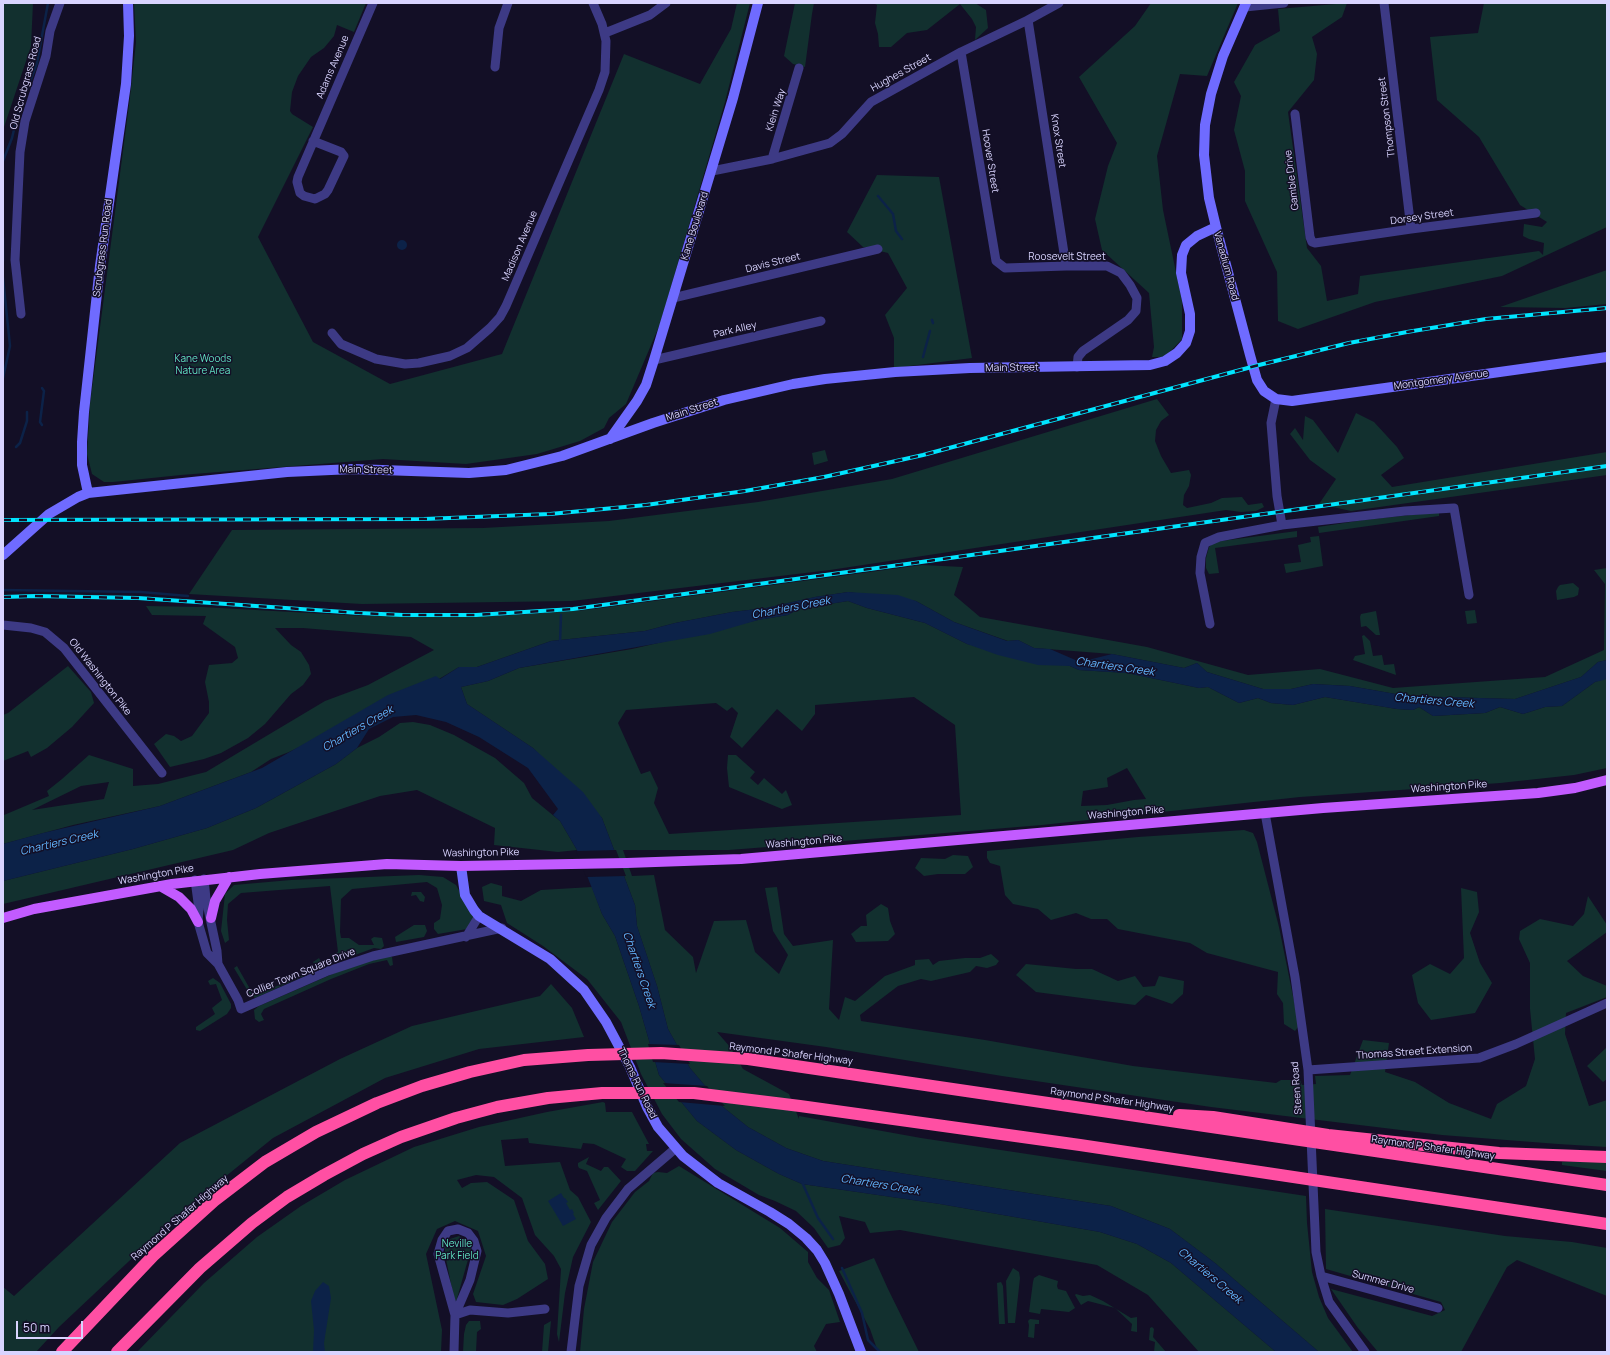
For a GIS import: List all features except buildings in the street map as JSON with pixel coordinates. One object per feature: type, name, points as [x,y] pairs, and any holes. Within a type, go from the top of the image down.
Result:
[{"type":"highway","name":"Raymond P Shafer Highway","points":[[62,1352],[153,1256],[214,1201],[265,1162],[316,1132],[377,1103],[422,1086],[470,1072],[524,1060],[588,1055],[661,1053],[748,1059],[1607,1185]]},
{"type":"highway","points":[[117,1352],[200,1268],[252,1223],[287,1197],[363,1154],[415,1132],[456,1118],[497,1107],[548,1098],[602,1093],[694,1093],[800,1106],[1080,1145],[1607,1224]]},
{"type":"highway","points":[[1073,1106],[1213,1117],[1328,1134],[1499,1153],[1607,1157]]},
{"type":"main road","name":"Washington Pike","points":[[3,918],[34,909],[160,886],[229,877],[387,864],[461,866],[741,859],[1265,813],[1538,793],[1575,788],[1607,780]]},
{"type":"main road","points":[[211,918],[215,901],[229,877]]},
{"type":"main road","points":[[160,886],[179,897],[191,909],[198,922]]},
{"type":"street","name":"Old Scrubgrass Road","points":[[21,314],[15,260],[20,152],[26,121],[46,56],[50,31],[60,3]]},
{"type":"street","name":"Scrubgrass Run Road","points":[[88,493],[82,465],[84,412],[100,266],[126,84],[129,36],[128,3]]},
{"type":"street","name":"Adams Avenue","points":[[313,141],[341,152],[344,156],[328,190],[320,197],[315,199],[304,196],[300,193],[297,182],[298,177],[313,141],[373,3]]},
{"type":"street","points":[[495,68],[499,28],[508,3]]},
{"type":"street","name":"Madison Avenue","points":[[332,333],[341,344],[364,354],[376,359],[405,364],[435,360],[450,356],[467,348],[490,328],[506,306],[599,90],[605,72],[605,33],[593,3]]},
{"type":"street","points":[[605,33],[640,20],[650,15],[666,3]]},
{"type":"street","name":"Kane Boulevard","points":[[610,439],[638,401],[646,385],[712,171],[758,3]]},
{"type":"street","name":"Hughes Street","points":[[712,171],[772,159],[830,142],[842,134],[871,102],[961,52],[1028,20],[1059,3]]},
{"type":"street","points":[[1245,5],[1284,3]]},
{"type":"street","name":"Thompson Street","points":[[1384,3],[1411,229]]},
{"type":"street","name":"Vanadium Road","points":[[1245,5],[1223,56],[1211,94],[1205,125],[1204,155],[1208,198],[1257,380],[1264,391],[1276,399]]},
{"type":"street","name":"Knox Street","points":[[1028,20],[1066,266]]},
{"type":"street","name":"Hoover Street","points":[[961,52],[996,261],[1005,268]]},
{"type":"street","name":"Klein Way","points":[[772,159],[800,68]]},
{"type":"street","name":"Gamble Drive","points":[[1295,114],[1310,237],[1312,242]]},
{"type":"street","name":"Dorsey Street","points":[[1312,242],[1315,243],[1536,213]]},
{"type":"street","name":"Main Street","points":[[3,555],[49,514],[88,493],[302,471],[353,469],[470,473],[506,470],[562,456],[724,400],[758,391],[825,379],[895,372],[970,368],[1150,365],[1165,361],[1177,353],[1186,343],[1190,331],[1190,314],[1181,273],[1182,255],[1186,245],[1197,236],[1216,227]]},
{"type":"street","name":"Davis Street","points":[[673,298],[878,249]]},
{"type":"street","name":"Roosevelt Street","points":[[1005,268],[1107,266],[1121,273],[1130,285],[1137,298],[1136,312],[1128,320],[1083,350],[1078,357],[1077,367]]},
{"type":"street","name":"Park Alley","points":[[654,360],[821,321]]},
{"type":"street","name":"Montgomery Avenue","points":[[1276,399],[1292,401],[1607,357]]},
{"type":"street","points":[[1276,399],[1271,423],[1277,496],[1282,525]]},
{"type":"street","points":[[1210,624],[1200,572],[1201,557],[1205,543],[1219,537],[1282,525],[1428,508],[1454,508],[1469,595]]},
{"type":"street","name":"Old Washington Pike","points":[[3,625],[31,628],[45,632],[64,648],[162,773]]},
{"type":"street","name":"Steen Road","points":[[1265,813],[1295,977],[1308,1070],[1316,1252],[1321,1276],[1329,1302],[1365,1352]]},
{"type":"street","name":"Thoms Run Road","points":[[461,866],[465,895],[479,916],[502,928],[550,959],[584,990],[606,1022],[630,1067],[658,1126],[676,1148],[693,1165],[718,1183],[770,1212],[806,1238],[817,1250],[828,1270],[861,1352]]},
{"type":"street","name":"Collier Town Square Drive","points":[[199,880],[211,918],[218,964]]},
{"type":"street","name":"Collier Town Square Drive","points":[[199,880],[198,922],[207,953],[218,964],[238,1000],[241,1010],[328,971],[372,956],[400,949],[466,937],[502,928]]},
{"type":"street","points":[[466,937],[479,916]]},
{"type":"street","name":"Thomas Street Extension","points":[[1308,1070],[1479,1058],[1516,1044],[1607,1003]]},
{"type":"street","points":[[571,1352],[579,1286],[591,1245],[606,1218],[628,1189],[676,1148]]},
{"type":"street","points":[[454,1352],[455,1315],[438,1254],[442,1240],[448,1231],[458,1229],[468,1233],[474,1241],[477,1251],[470,1280],[455,1315]]},
{"type":"street","name":"Summer Drive","points":[[1321,1276],[1438,1308]]},
{"type":"street","points":[[455,1315],[470,1310],[508,1314],[545,1309]]},
{"type":"green space","points":[[3,3],[33,3],[31,46],[3,130]]},
{"type":"green space","name":"Kane Woods Nature Area","points":[[134,3],[366,3],[354,32],[337,25],[334,36],[324,48],[311,57],[298,76],[292,92],[290,111],[292,114],[313,127],[258,237],[313,342],[390,384],[502,354],[624,54],[700,84],[731,29],[737,3],[750,3],[725,102],[660,324],[626,404],[609,418],[604,428],[580,441],[537,454],[466,464],[383,459],[181,475],[113,482],[104,482],[92,474],[87,454],[90,404],[130,97],[136,42]]},
{"type":"green space","points":[[795,3],[814,3],[805,67],[793,64],[784,56]]},
{"type":"green space","points":[[873,3],[975,3],[986,10],[988,28],[975,40],[976,27],[972,19],[960,4],[927,30],[907,33],[891,47],[879,47],[875,23],[877,5]]},
{"type":"green space","points":[[1151,3],[1238,3],[1207,76],[1180,74],[1157,156],[1163,210],[1182,301],[1182,339],[1165,357],[1152,357],[1154,347],[1149,293],[1102,250],[1095,219],[1108,166],[1117,143],[1079,77],[1135,26]]},
{"type":"green space","points":[[1347,3],[1342,17],[1312,37],[1317,54],[1314,80],[1288,112],[1307,248],[1321,266],[1327,301],[1358,294],[1360,276],[1539,251],[1543,255],[1544,243],[1523,236],[1524,224],[1542,227],[1547,222],[1520,205],[1479,137],[1437,100],[1430,37],[1478,33],[1484,3],[1607,3],[1607,227],[1502,276],[1375,302],[1298,329],[1278,321],[1277,272],[1245,201],[1245,171],[1234,130],[1241,96],[1234,82],[1255,45],[1280,31],[1278,9]]},
{"type":"green space","points":[[877,175],[939,177],[972,358],[894,368],[894,338],[885,315],[907,288],[888,253],[863,247],[847,232]]},
{"type":"green space","points":[[1607,270],[1607,304],[1566,308],[1500,307]]},
{"type":"green space","points":[[1157,399],[1169,415],[1161,421],[1156,430],[1155,441],[1161,456],[1171,473],[1189,470],[1191,475],[1189,486],[1184,495],[1183,505],[1187,508],[1211,503],[1222,498],[1242,497],[1248,505],[1262,503],[1264,507],[1256,511],[1241,512],[1226,510],[830,570],[572,601],[362,604],[189,594],[232,530],[483,528],[609,521],[758,502],[892,479]]},
{"type":"green space","points":[[1356,413],[1374,422],[1397,447],[1404,458],[1381,475],[1392,487],[1607,452],[1607,475],[1351,511],[1319,504],[1336,479],[1310,460],[1290,434],[1295,428],[1303,440],[1305,416],[1313,420],[1338,453]]},
{"type":"green space","points":[[825,450],[828,461],[814,465],[812,453]]},
{"type":"green space","points":[[1439,512],[1439,516],[1319,533],[1318,527],[1364,520]]},
{"type":"green space","points":[[1297,531],[1297,537],[1215,548],[1219,573],[1209,574],[1206,568],[1206,558],[1209,547],[1214,542]]},
{"type":"green space","points":[[1319,536],[1323,566],[1286,573],[1284,564],[1301,562],[1298,545],[1311,542],[1310,537]]},
{"type":"green space","points":[[922,565],[963,567],[954,595],[980,617],[1147,647],[1248,675],[1320,669],[1393,688],[1545,677],[1604,650],[1605,584],[1594,570],[1607,568],[1607,660],[1598,662],[1581,677],[1515,699],[1407,696],[1350,686],[1313,684],[1291,689],[1263,689],[1207,672],[1197,663],[1184,668],[1112,654],[1034,648],[1018,640],[1008,641],[954,622],[916,601],[848,592],[815,597],[766,608],[732,612],[675,623],[645,631],[551,641],[477,667],[459,667],[439,679],[289,752],[271,759],[251,772],[160,806],[73,825],[3,844],[3,813],[4,815],[49,796],[47,791],[89,755],[133,769],[133,786],[158,784],[206,772],[325,701],[368,685],[434,650],[411,637],[303,628],[275,628],[291,645],[301,652],[309,665],[311,674],[303,685],[291,694],[265,724],[248,738],[221,753],[204,759],[170,767],[154,744],[166,734],[174,736],[181,741],[192,736],[209,713],[209,702],[205,682],[209,665],[232,663],[238,658],[235,647],[203,624],[206,616],[152,615],[146,606],[202,607],[364,616],[498,616],[586,610]],"holes":[[[109,782],[104,799],[32,810],[81,786]]]},
{"type":"green space","points":[[1573,583],[1579,588],[1578,595],[1557,600],[1556,591],[1558,587],[1560,585]]},
{"type":"green space","points":[[848,601],[867,608],[925,623],[967,644],[1070,666],[1079,670],[1127,673],[1199,688],[1208,687],[1239,703],[1258,698],[1271,703],[1293,705],[1325,697],[1397,709],[1413,710],[1419,707],[1433,716],[1485,713],[1500,707],[1523,714],[1545,707],[1562,706],[1595,682],[1607,678],[1607,768],[1574,775],[1500,783],[1300,797],[1042,825],[945,833],[729,850],[623,850],[632,876],[654,875],[665,930],[693,957],[696,973],[714,921],[746,920],[755,952],[779,974],[788,955],[773,931],[765,888],[777,887],[784,934],[793,946],[833,940],[829,1009],[839,1020],[845,997],[855,1001],[885,976],[915,965],[915,960],[929,959],[933,965],[939,961],[980,958],[991,954],[999,961],[996,965],[987,968],[976,966],[970,972],[931,981],[921,979],[898,986],[860,1015],[861,1021],[985,1040],[1133,1066],[1276,1083],[1281,1080],[1300,1080],[1302,1085],[1316,1084],[1315,1076],[1350,1075],[1363,1040],[1389,1043],[1385,1072],[1415,1082],[1449,1103],[1491,1119],[1497,1104],[1526,1086],[1535,1059],[1530,1009],[1530,963],[1519,939],[1520,931],[1540,919],[1573,926],[1584,914],[1588,896],[1607,925],[1607,932],[1567,961],[1583,976],[1607,986],[1607,997],[1566,1013],[1565,1034],[1589,1106],[1607,1100],[1607,1147],[1442,1135],[1211,1107],[1002,1076],[826,1047],[717,1032],[731,1048],[743,1069],[789,1094],[799,1119],[799,1116],[921,1138],[1306,1196],[1312,1272],[1319,1297],[1328,1318],[1353,1352],[1319,1352],[1215,1263],[1170,1229],[1111,1206],[823,1161],[786,1148],[748,1127],[723,1107],[690,1068],[668,1029],[657,986],[637,926],[635,905],[602,818],[533,748],[467,704],[461,687],[488,681],[519,668],[632,649],[758,620],[788,615],[798,609]],"holes":[[[914,697],[955,725],[961,815],[669,834],[654,803],[658,788],[650,771],[641,774],[618,723],[626,710],[716,703],[727,711],[732,707],[738,713],[730,737],[742,748],[777,709],[802,731],[815,714],[815,705]],[[1127,768],[1146,799],[1107,805],[1081,806],[1083,791],[1108,787],[1107,778]]]},
{"type":"green space","points":[[1475,610],[1477,623],[1467,624],[1465,611]]},
{"type":"green space","points":[[1376,611],[1380,635],[1376,635],[1366,626],[1361,627],[1361,614]]},
{"type":"green space","points":[[1364,635],[1370,641],[1373,656],[1382,655],[1384,665],[1394,664],[1396,675],[1353,660],[1355,656],[1365,654],[1362,636]]},
{"type":"green space","points":[[68,666],[91,692],[94,703],[72,727],[47,748],[31,757],[28,751],[3,761],[3,715],[8,713]]},
{"type":"green space","points":[[413,722],[430,725],[454,735],[495,758],[524,783],[532,798],[560,821],[577,850],[558,852],[494,845],[495,828],[417,790],[380,796],[269,833],[233,850],[3,904],[3,881],[133,849],[207,828],[256,808],[336,764],[357,748],[379,737],[400,723]]},
{"type":"green space","points":[[728,755],[736,755],[755,772],[750,778],[758,785],[764,778],[782,794],[786,790],[792,805],[782,809],[729,787],[727,768]]},
{"type":"green space","points":[[1244,830],[1253,833],[1257,842],[1279,927],[1299,1026],[1295,1031],[1284,1024],[1283,1003],[1277,994],[1278,972],[1207,953],[1190,943],[1118,929],[1107,919],[1091,919],[1076,913],[1051,920],[1038,909],[1013,904],[1005,895],[1000,866],[990,863],[987,858],[987,851],[1138,837]]},
{"type":"green space","points":[[953,855],[968,856],[973,867],[965,874],[938,874],[924,876],[915,868],[921,858],[945,859]]},
{"type":"green space","points":[[419,875],[443,877],[456,885],[474,917],[467,929],[438,934],[434,929],[434,923],[440,919],[442,905],[437,888],[427,882],[352,889],[341,899],[341,938],[349,938],[359,945],[374,945],[371,939],[374,937],[382,938],[384,946],[381,949],[374,948],[336,962],[330,955],[338,952],[330,886],[241,893],[228,904],[227,920],[229,940],[225,943],[221,931],[225,894],[234,885],[291,880]]},
{"type":"green space","points":[[491,883],[502,886],[502,896],[521,901],[541,890],[592,887],[602,914],[615,936],[639,1006],[659,1075],[697,1121],[736,1150],[779,1174],[802,1184],[940,1204],[1100,1232],[1137,1244],[1171,1263],[1276,1352],[1199,1352],[1148,1295],[1097,1265],[900,1230],[870,1233],[865,1222],[839,1216],[845,1238],[840,1245],[828,1248],[814,1228],[796,1211],[759,1195],[715,1169],[681,1139],[662,1114],[641,1074],[621,1022],[587,979],[543,946],[507,923],[501,905],[484,901],[482,887]]},
{"type":"green space","points":[[1461,888],[1477,892],[1479,912],[1470,933],[1480,963],[1492,983],[1475,1013],[1431,1020],[1418,1003],[1412,975],[1430,964],[1450,974],[1464,958]]},
{"type":"green space","points":[[412,892],[421,892],[425,897],[424,902],[420,901],[416,895],[411,896]]},
{"type":"green space","points":[[881,904],[888,908],[890,921],[895,934],[888,941],[856,942],[851,934],[861,926],[867,926],[866,915]]},
{"type":"green space","points":[[414,925],[425,925],[427,931],[424,937],[396,942],[395,937]]},
{"type":"green space","points":[[388,955],[392,957],[393,965],[390,966],[387,960],[369,964],[264,1009],[261,1014],[264,1020],[259,1022],[255,1019],[254,1010],[259,1006],[351,966]]},
{"type":"green space","points":[[319,958],[324,967],[255,998],[249,993],[234,968],[237,966],[250,989],[256,991],[258,994],[317,969],[313,962]]},
{"type":"green space","points":[[1026,964],[1076,969],[1092,969],[1118,981],[1135,976],[1143,987],[1155,986],[1159,976],[1184,981],[1183,994],[1172,1004],[1146,995],[1135,1005],[1036,992],[1016,975]]},
{"type":"green space","points":[[213,978],[220,983],[231,1004],[231,1008],[227,1014],[200,1031],[196,1030],[196,1027],[215,1014],[212,1008],[222,1000],[216,984],[210,985],[208,981]]},
{"type":"green space","points":[[551,984],[572,1008],[584,1037],[479,1049],[385,1078],[273,1138],[178,1215],[59,1327],[36,1352],[3,1352],[3,1287],[14,1296],[180,1143],[340,1059],[412,1026],[540,996]]},
{"type":"green space","points":[[1607,1047],[1607,1079],[1603,1082],[1587,1066]]},
{"type":"green space","points":[[603,1102],[605,1103],[606,1112],[632,1112],[649,1144],[646,1144],[647,1151],[653,1151],[635,1171],[627,1171],[621,1167],[626,1159],[594,1144],[583,1143],[581,1149],[529,1143],[528,1138],[501,1140],[505,1166],[560,1162],[570,1190],[578,1197],[591,1222],[573,1257],[565,1293],[559,1342],[557,1334],[561,1269],[554,1256],[535,1235],[522,1198],[494,1177],[476,1175],[457,1180],[462,1188],[471,1183],[487,1182],[514,1200],[528,1241],[545,1264],[548,1279],[517,1299],[503,1305],[476,1302],[473,1294],[486,1256],[478,1231],[455,1221],[437,1229],[426,1254],[442,1330],[441,1352],[137,1352],[204,1283],[257,1237],[301,1206],[345,1180],[414,1147],[479,1127],[547,1112]]},
{"type":"green space","points":[[589,1157],[586,1164],[601,1171],[604,1167],[608,1167],[621,1181],[598,1210],[594,1203],[600,1200],[587,1171],[579,1168],[578,1166],[578,1163]]},
{"type":"green space","points":[[1562,1162],[1607,1162],[1607,1171],[1562,1165]]},
{"type":"green space","points":[[679,1166],[780,1228],[808,1252],[808,1262],[817,1278],[829,1290],[840,1322],[826,1324],[814,1346],[817,1352],[580,1352],[584,1309],[593,1262],[612,1222],[635,1192],[649,1181],[653,1173],[667,1173]]},
{"type":"green space","points":[[1325,1209],[1505,1236],[1572,1242],[1607,1248],[1607,1296],[1517,1260],[1507,1267],[1461,1352],[1378,1352],[1358,1328],[1331,1289],[1432,1316],[1445,1310],[1441,1302],[1326,1269]]},
{"type":"green space","name":"Neville Park Field","points":[[459,1236],[468,1242],[471,1249],[456,1302],[454,1299],[445,1254],[445,1247],[450,1239]]},
{"type":"green space","points":[[874,1258],[919,1352],[878,1352],[870,1329],[839,1271]]},
{"type":"green space","points":[[1013,1268],[1019,1272],[1020,1278],[1015,1323],[1008,1323],[1006,1281]]},
{"type":"green space","points":[[1039,1275],[1058,1281],[1058,1289],[1066,1291],[1075,1308],[1069,1312],[1041,1309],[1040,1314],[1029,1312],[1034,1278]]},
{"type":"green space","points":[[1001,1282],[1003,1286],[1005,1324],[999,1324],[997,1283]]},
{"type":"green space","points":[[1075,1295],[1083,1296],[1090,1295],[1114,1308],[1088,1301],[1081,1305]]},
{"type":"green space","points":[[1116,1309],[1131,1318],[1137,1317],[1137,1332],[1131,1331],[1132,1324]]},
{"type":"green space","points":[[1030,1319],[1039,1320],[1039,1324],[1035,1324],[1034,1338],[1028,1337],[1028,1321]]},
{"type":"green space","points":[[469,1321],[480,1321],[481,1329],[477,1332],[476,1352],[463,1352],[464,1334],[466,1325]]},
{"type":"green space","points":[[551,1321],[548,1352],[542,1352],[544,1325]]},
{"type":"green space","points":[[1152,1327],[1154,1329],[1153,1337],[1166,1352],[1154,1352],[1155,1342],[1149,1340],[1150,1328]]},
{"type":"water","points":[[402,240],[407,245],[402,250],[397,245]]},
{"type":"water","name":"Chartiers Creek","points":[[848,592],[898,595],[916,601],[954,622],[1007,641],[1018,640],[1034,648],[1050,649],[1080,662],[1112,654],[1184,668],[1197,663],[1207,672],[1263,689],[1291,689],[1313,684],[1350,686],[1407,696],[1515,699],[1581,677],[1598,662],[1607,660],[1607,678],[1604,680],[1595,682],[1562,706],[1545,707],[1523,714],[1500,707],[1485,713],[1433,716],[1419,707],[1413,710],[1397,709],[1325,697],[1293,705],[1271,703],[1258,698],[1239,703],[1208,687],[1199,688],[1127,673],[1079,670],[1070,666],[1038,665],[998,655],[967,644],[925,623],[867,608],[848,601],[798,609],[788,615],[758,620],[710,634],[519,668],[488,681],[461,687],[467,704],[533,748],[583,792],[602,818],[635,905],[637,926],[657,986],[668,1029],[690,1068],[723,1107],[748,1127],[786,1148],[823,1161],[1111,1206],[1170,1229],[1215,1263],[1319,1352],[1276,1352],[1171,1263],[1137,1244],[1100,1232],[940,1204],[802,1184],[779,1174],[736,1150],[697,1121],[659,1075],[639,1006],[615,936],[602,914],[577,850],[560,821],[553,815],[558,809],[528,768],[479,737],[446,722],[416,715],[393,717],[369,729],[357,748],[336,764],[256,808],[207,828],[133,849],[3,881],[3,844],[43,833],[160,806],[262,768],[388,695],[436,676],[440,679],[459,667],[477,667],[551,641],[645,631],[675,623],[732,612],[766,608],[815,597]]},
{"type":"water","points":[[561,1193],[568,1202],[566,1203],[570,1210],[572,1209],[576,1219],[563,1226],[548,1201]]},
{"type":"water","points":[[323,1282],[329,1286],[331,1298],[324,1343],[325,1352],[313,1352],[314,1330],[311,1301],[315,1291]]},
{"type":"pier","points":[[616,850],[626,876],[586,877],[576,851]]},
{"type":"pier","points":[[648,1044],[679,1045],[690,1064],[653,1062]]},
{"type":"pier","points":[[663,1083],[707,1086],[725,1106],[679,1102]]},
{"type":"waterway","points":[[3,161],[37,63],[48,3]]},
{"type":"waterway","points":[[878,196],[893,214],[896,231],[902,239]]},
{"type":"waterway","points":[[3,238],[3,261]]},
{"type":"waterway","points":[[3,278],[10,346],[3,378]]},
{"type":"waterway","points":[[923,357],[930,331]]},
{"type":"waterway","points":[[42,388],[44,391],[40,422],[42,425]]},
{"type":"waterway","points":[[16,447],[20,443],[27,421],[27,412]]},
{"type":"waterway","points":[[3,590],[141,592],[188,596]]},
{"type":"waterway","points":[[560,642],[561,615]]},
{"type":"waterway","points":[[802,1182],[818,1218],[833,1239]]},
{"type":"waterway","points":[[842,1268],[862,1313],[868,1340],[880,1352]]},
{"type":"railway","points":[[3,520],[424,519],[550,514],[646,505],[745,491],[824,477],[923,455],[1259,365],[1349,343],[1486,319],[1607,308]]},
{"type":"railway","points":[[3,597],[36,596],[138,598],[403,615],[476,615],[573,609],[1607,466]]}]
